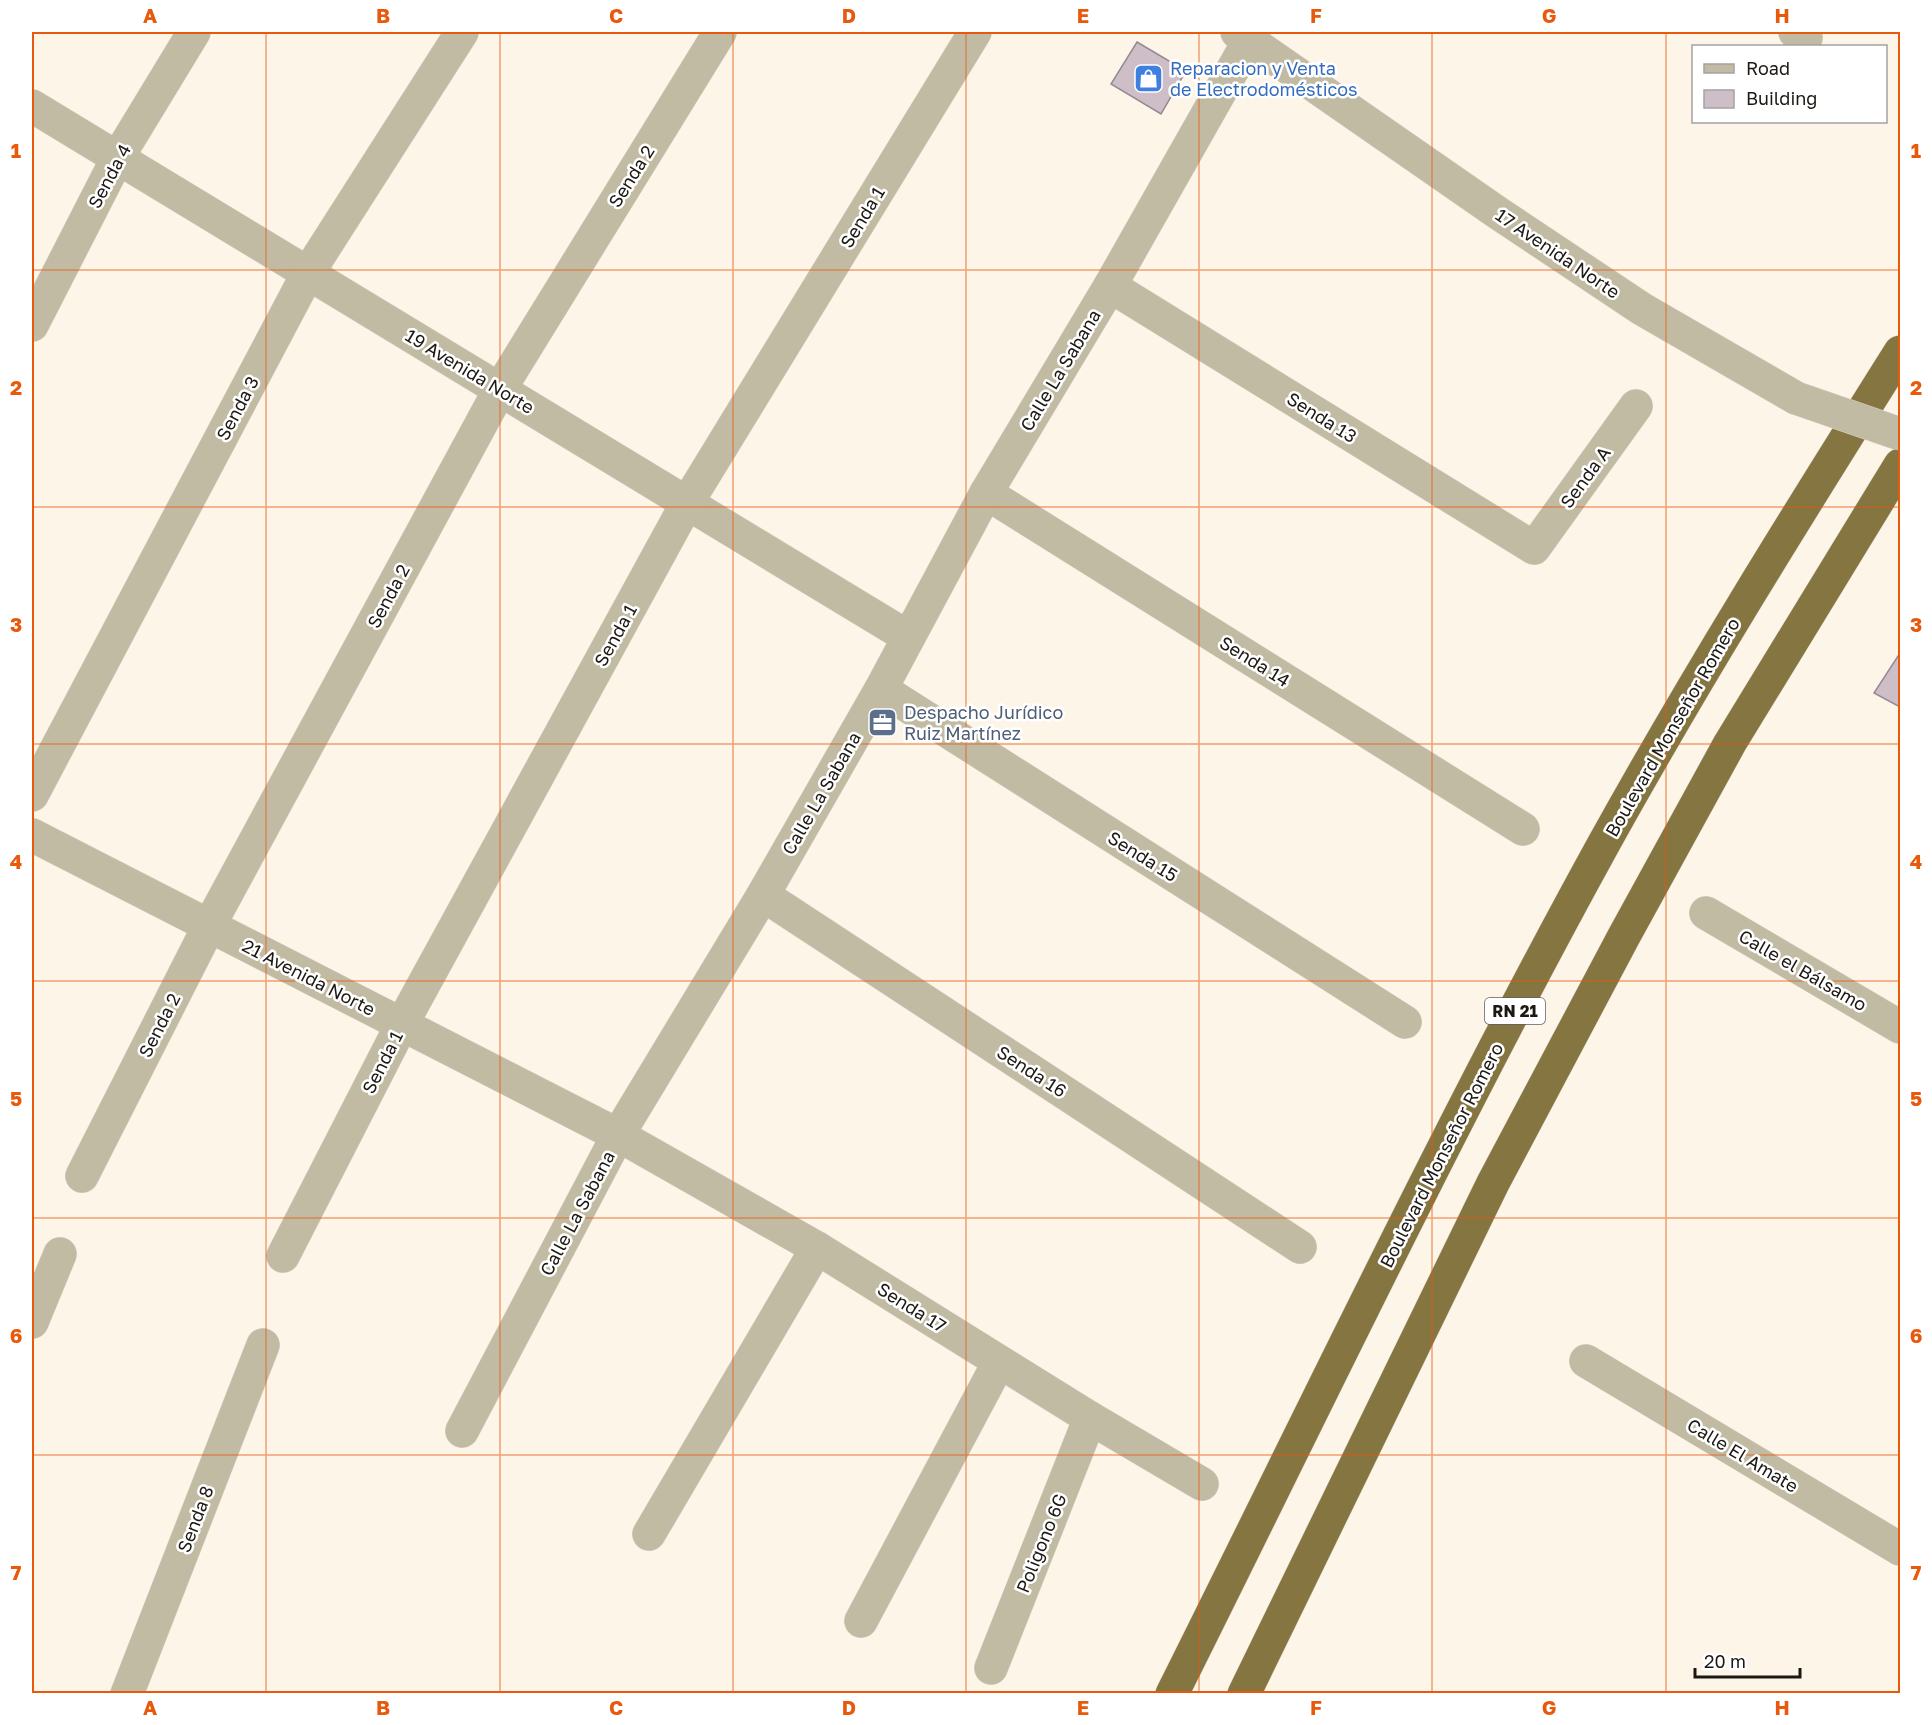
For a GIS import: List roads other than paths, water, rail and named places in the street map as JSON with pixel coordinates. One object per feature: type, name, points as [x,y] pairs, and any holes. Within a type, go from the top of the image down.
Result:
[{"type":"highway","name":"Boulevard Monseñor Romero","points":[[1172,1694],[1466,1105],[1604,844],[1703,671],[1900,352]]},
{"type":"highway","points":[[1244,1694],[1493,1183],[1624,936],[1730,743],[1900,465]]},
{"type":"street","name":"Senda 4","points":[[32,325],[118,157],[194,32]]},
{"type":"street","name":"Senda 3","points":[[32,795],[308,273],[462,32]]},
{"type":"street","name":"Senda 2","points":[[82,1176],[209,926],[500,389],[720,32]]},
{"type":"street","name":"Senda 1","points":[[283,1256],[402,1024],[687,503],[975,32]]},
{"type":"street","name":"Calle La Sabana","points":[[462,1431],[618,1135],[763,895],[881,689],[986,493],[1110,286],[1247,34]]},
{"type":"street","name":"17 Avenida Norte","points":[[1247,34],[1498,213],[1642,309],[1796,398],[1900,435]]},
{"type":"street","name":"19 Avenida Norte","points":[[32,106],[908,637]]},
{"type":"street","name":"Senda 13","points":[[1110,286],[1534,548]]},
{"type":"street","name":"Senda A","points":[[1534,548],[1636,406]]},
{"type":"street","name":"Senda 14","points":[[986,493],[1523,829]]},
{"type":"street","name":"Senda 15","points":[[881,689],[1405,1022]]},
{"type":"street","name":"21 Avenida Norte","points":[[32,835],[618,1135]]},
{"type":"street","name":"Senda 16","points":[[763,895],[1300,1247]]},
{"type":"street","name":"Calle el Bálsamo","points":[[1706,912],[1900,1027]]},
{"type":"street","name":"Senda 17","points":[[618,1135],[817,1248],[1090,1418],[1202,1484]]},
{"type":"street","points":[[649,1534],[817,1248]]},
{"type":"street","points":[[32,1322],[60,1254]]},
{"type":"street","name":"Senda 8","points":[[127,1694],[263,1345]]},
{"type":"street","name":"Calle El Amate","points":[[1586,1361],[1900,1549]]},
{"type":"street","points":[[861,1621],[999,1362]]},
{"type":"street","name":"Poligono 6G","points":[[991,1668],[1090,1418]]},
{"type":"place","name":"Reparacion y Venta de Electrodomésticos","points":[[1149,78]]},
{"type":"place","name":"Despacho Jurídico Ruiz Martínez","points":[[883,722]]}]
